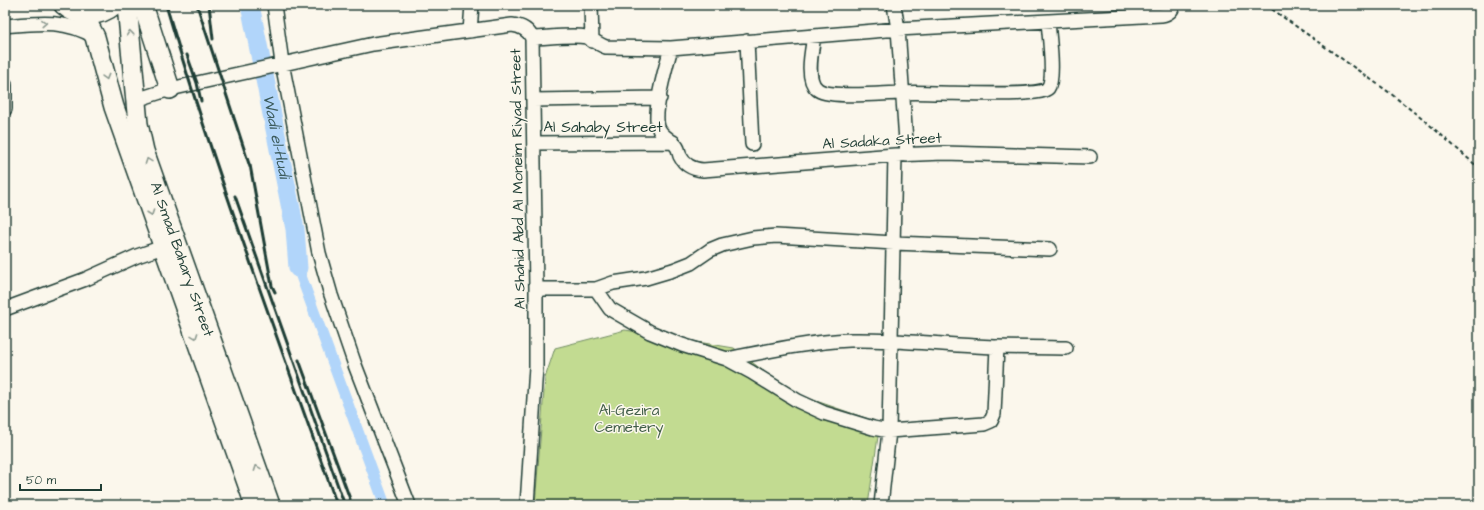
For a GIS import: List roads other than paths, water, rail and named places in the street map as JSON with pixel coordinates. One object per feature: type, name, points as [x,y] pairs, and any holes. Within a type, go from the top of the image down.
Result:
[{"type":"highway","points":[[64,5],[68,9],[83,14],[96,14],[108,10],[114,5]]},
{"type":"highway","name":"Al Smad Bahary Street","points":[[127,5],[138,124],[144,151],[270,505]]},
{"type":"highway","points":[[142,5],[170,89]]},
{"type":"highway","name":"Al Smad Bahary Street","points":[[83,14],[95,37],[114,107],[255,505]]},
{"type":"street","points":[[274,5],[282,63],[320,253],[331,295],[355,365],[409,505]]},
{"type":"street","points":[[470,31],[472,5]]},
{"type":"street","points":[[591,5],[592,41]]},
{"type":"street","points":[[881,505],[889,431],[894,243],[901,155],[902,93],[898,29],[894,5]]},
{"type":"street","points":[[532,38],[574,36],[586,37],[606,47],[671,48],[898,29],[1161,16],[1168,14],[1173,5]]},
{"type":"street","points":[[814,36],[810,77],[815,87],[821,92],[852,95],[902,93],[999,94],[1044,91],[1048,89],[1052,78],[1048,22]]},
{"type":"street","points":[[5,26],[47,23],[63,24],[80,29],[95,37]]},
{"type":"street","name":"Al Shahid Abd Al Moneim Riyad Street","points":[[136,100],[170,89],[373,44],[512,26],[519,26],[527,31],[532,38],[536,288],[536,367],[527,505]]},
{"type":"street","points":[[747,41],[752,144]]},
{"type":"street","points":[[671,48],[660,98],[658,127],[663,135],[672,142]]},
{"type":"street","points":[[5,85],[5,109]]},
{"type":"street","points":[[533,100],[660,98]]},
{"type":"street","name":"Al Sadaka Street","points":[[672,142],[677,148],[680,157],[686,164],[694,169],[703,170],[944,153],[1090,157]]},
{"type":"street","name":"Al Sahaby Street","points":[[534,143],[672,142]]},
{"type":"street","points":[[536,288],[596,289],[613,283],[646,278],[673,270],[690,263],[714,248],[739,240],[776,236],[894,243],[1050,249]]},
{"type":"street","points":[[5,309],[86,279],[163,246]]},
{"type":"street","points":[[596,289],[610,309],[650,332],[682,345],[727,359],[751,372],[798,402],[846,420],[889,431],[984,424],[991,421],[994,414],[997,347]]},
{"type":"street","points":[[727,359],[819,342],[851,340],[892,340],[997,347],[1066,348]]},
{"type":"waterway","name":"Wadi el-Hudi","points":[[250,5],[295,229],[298,268]]},
{"type":"waterway","points":[[298,268],[385,505]]},
{"type":"railway","points":[[166,5],[185,68],[227,194],[337,505]]},
{"type":"railway","points":[[197,5],[250,167]]},
{"type":"railway","points":[[209,5],[213,39]]},
{"type":"railway","points":[[187,55],[197,83],[201,101]]},
{"type":"railway","points":[[250,165],[272,286],[275,292]]},
{"type":"railway","points":[[235,196],[344,503]]},
{"type":"railway","points":[[299,360],[350,499]]},
{"type":"park label","name":"Al-Gezira Cemetery","points":[[629,418]]}]
